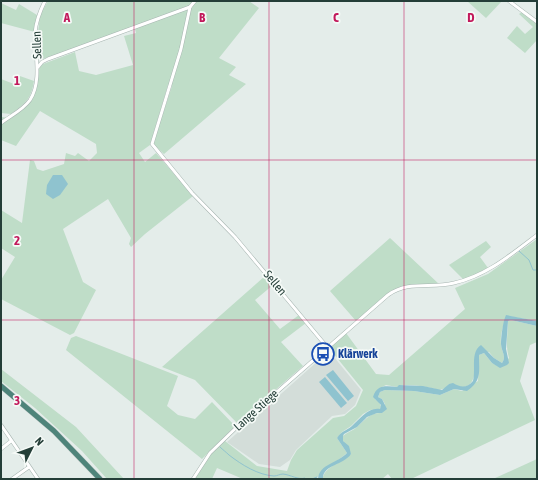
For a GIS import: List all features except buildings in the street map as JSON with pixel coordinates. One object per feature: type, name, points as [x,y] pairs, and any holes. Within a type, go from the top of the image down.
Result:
[{"type":"highway","points":[[1,386],[54,431],[100,479]]},
{"type":"street","name":"Sellen","points":[[1,123],[30,100],[35,87],[38,67],[35,32],[39,15],[45,1]]},
{"type":"street","name":"Sellen","points":[[195,1],[190,7],[181,50],[152,144],[192,193],[235,237],[327,347]]},
{"type":"street","points":[[509,1],[537,22]]},
{"type":"street","name":"Sellen","points":[[38,67],[42,62],[48,59],[190,7]]},
{"type":"street","points":[[327,347],[388,294],[396,289],[406,286],[453,284],[465,281],[502,261],[537,235]]},
{"type":"street","name":"Lange Stiege","points":[[193,479],[210,453],[238,426],[327,347]]},
{"type":"street","points":[[1,425],[38,479]]},
{"type":"street","points":[[1,449],[12,441]]},
{"type":"street","points":[[12,479],[29,467]]},
{"type":"shaded area","points":[[329,351],[361,390],[355,405],[345,414],[332,416],[296,450],[290,460],[280,467],[259,464],[227,442]]},
{"type":"green space","points":[[48,1],[249,1],[259,8],[219,58],[236,67],[229,75],[246,84],[164,154],[153,144],[172,86],[168,85],[150,145],[139,153],[145,162],[156,153],[193,196],[131,247],[129,244],[131,238],[108,199],[63,229],[83,282],[96,290],[74,333],[70,335],[1,299],[1,280],[15,257],[1,248],[1,210],[22,223],[30,160],[34,161],[37,169],[43,171],[64,164],[66,153],[75,156],[78,153],[89,161],[97,153],[96,144],[40,111],[16,146],[1,140],[1,117],[11,118],[26,107],[32,100],[40,66],[43,64],[75,52],[79,71],[96,75],[133,65],[124,36],[136,33],[135,29],[39,60],[38,33],[40,15]]},
{"type":"green space","points":[[467,1],[502,1],[486,18]]},
{"type":"green space","points":[[1,3],[16,10],[19,4],[37,15],[35,32],[1,23]]},
{"type":"green space","points":[[522,12],[537,22],[537,40],[525,53],[507,38],[517,26],[525,34],[533,27],[519,14]]},
{"type":"green space","points":[[17,75],[34,81],[31,92],[27,100],[11,114],[1,113],[1,79],[14,84]]},
{"type":"green space","points":[[390,238],[440,285],[405,286],[391,291],[356,321],[330,291]]},
{"type":"green space","points":[[537,239],[537,321],[508,316],[503,326],[501,337],[501,347],[504,356],[502,363],[494,358],[489,352],[475,353],[474,378],[472,382],[464,387],[449,384],[446,388],[439,390],[417,386],[405,385],[397,387],[386,385],[378,389],[375,399],[381,406],[380,409],[370,410],[363,414],[351,426],[342,432],[337,438],[347,453],[317,477],[318,479],[243,479],[217,468],[212,479],[195,479],[211,454],[225,441],[257,466],[287,471],[297,450],[333,418],[344,416],[356,406],[363,390],[329,348],[346,333],[376,374],[389,375],[465,309],[455,288],[488,274]]},
{"type":"green space","points":[[486,241],[491,247],[480,257],[488,268],[464,280],[449,265]]},
{"type":"green space","points":[[265,276],[273,285],[255,300],[280,329],[299,315],[306,323],[281,342],[303,366],[237,423],[195,380],[162,367]]},
{"type":"green space","points":[[511,320],[537,326],[537,342],[530,345],[520,381],[535,420],[411,479],[392,479],[388,474],[382,479],[323,479],[329,468],[351,454],[343,441],[343,436],[371,415],[382,413],[385,404],[382,399],[378,397],[380,392],[385,390],[414,391],[440,395],[454,389],[462,391],[478,381],[479,355],[484,353],[492,363],[500,367],[509,358],[507,349],[508,321]]},
{"type":"green space","points":[[76,336],[178,376],[167,406],[178,415],[195,419],[212,402],[235,426],[202,459],[66,350],[71,338]]},
{"type":"green space","points":[[1,369],[76,427],[124,479],[107,479],[82,451],[35,408],[1,381]]},
{"type":"green space","points":[[537,459],[537,479],[493,479]]},
{"type":"water","points":[[53,175],[62,175],[68,184],[60,195],[53,199],[46,194],[47,185]]},
{"type":"water","points":[[506,315],[537,321],[537,326],[511,320],[508,321],[506,349],[509,363],[507,365],[500,368],[492,363],[484,353],[479,355],[479,375],[472,387],[467,391],[454,389],[440,395],[414,391],[385,390],[380,392],[378,397],[382,399],[387,409],[382,413],[377,413],[367,417],[357,427],[344,434],[343,441],[349,446],[351,454],[344,461],[326,471],[323,479],[318,479],[319,474],[325,467],[347,453],[337,438],[342,432],[352,426],[368,412],[380,409],[381,405],[373,397],[379,388],[386,386],[397,387],[399,385],[423,386],[442,390],[449,384],[453,383],[459,386],[466,386],[473,381],[474,357],[481,345],[494,358],[502,363],[504,358],[501,347],[501,337]]},
{"type":"water","points":[[333,370],[354,396],[348,401],[326,375]]},
{"type":"water","points":[[325,377],[347,403],[341,408],[319,382]]},
{"type":"waterway","points":[[519,251],[529,260],[533,270],[537,270]]},
{"type":"waterway","points":[[220,447],[239,462],[256,472],[275,476],[283,474],[305,479]]},
{"type":"waterway","points":[[312,479],[317,477]]},
{"type":"place","name":"Klärwerk","points":[[323,354]]}]
